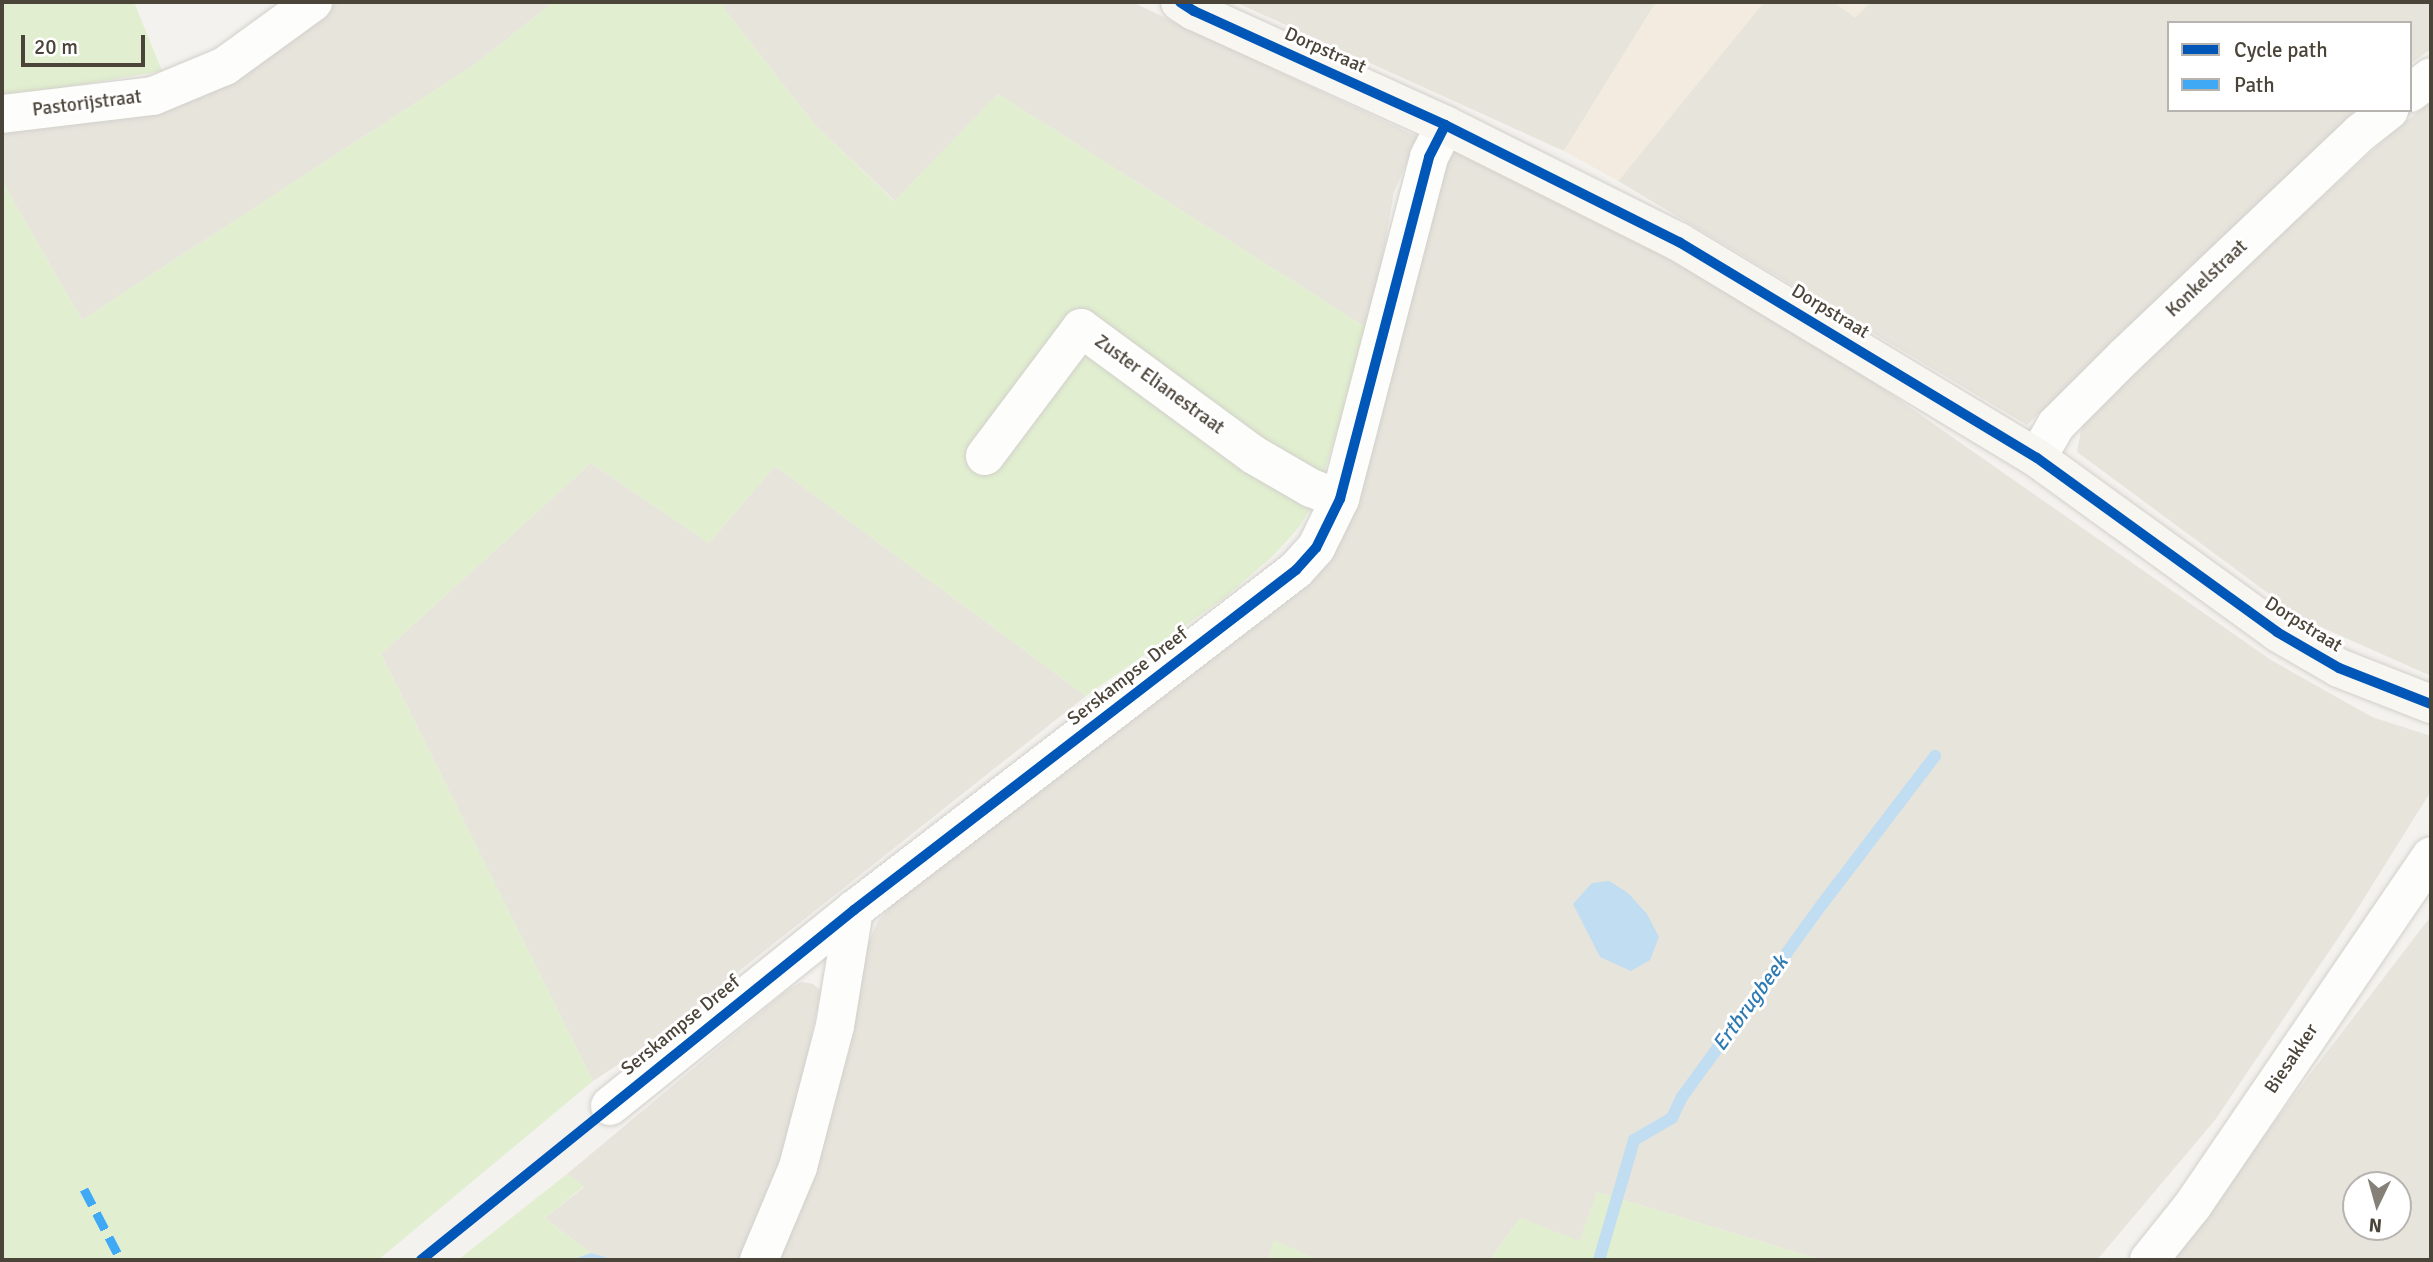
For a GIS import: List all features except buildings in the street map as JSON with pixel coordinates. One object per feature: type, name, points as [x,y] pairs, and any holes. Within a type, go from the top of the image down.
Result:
[{"type":"street","name":"Pastorijstraat","points":[[2,114],[153,96],[225,66],[313,2]]},
{"type":"street","name":"Dorpstraat","points":[[1180,2],[1194,11],[1445,125],[1679,242],[2037,458],[2277,632],[2339,668],[2431,704]]},
{"type":"street","points":[[2412,91],[2431,77]]},
{"type":"street","name":"Konkelstraat","points":[[2037,458],[2056,425],[2360,132],[2386,112]]},
{"type":"street","name":"Serskampse Dreef","points":[[610,1106],[854,909],[1296,570],[1316,548],[1340,499],[1429,157],[1445,125]]},
{"type":"street","name":"Zuster Elianestraat","points":[[985,456],[1081,328],[1254,455],[1311,488],[1340,499]]},
{"type":"street","name":"Biesakker","points":[[2149,1260],[2193,1205],[2431,856]]},
{"type":"street","points":[[759,1260],[798,1167],[835,1027],[854,909]]},
{"type":"shaded area","points":[[324,2],[554,2],[475,64],[82,320],[2,181],[2,128],[141,112]]},
{"type":"shaded area","points":[[719,2],[1132,2],[1418,137],[1394,192],[1370,330],[998,94],[895,201],[815,125]]},
{"type":"shaded area","points":[[1235,2],[1656,2],[1564,151]]},
{"type":"shaded area","points":[[1656,2],[1764,2],[1618,181],[1564,151]]},
{"type":"shaded area","points":[[1764,2],[1834,2],[1855,17],[1871,2],[2431,2],[2431,49],[2412,63],[2412,21],[2167,21],[2167,112],[2354,112],[2027,425],[1618,181]]},
{"type":"shaded area","points":[[1834,2],[1871,2],[1856,17]]},
{"type":"shaded area","points":[[2431,102],[2431,676],[2303,619],[2077,452],[2084,414],[2396,129]]},
{"type":"shaded area","points":[[1445,145],[1512,175],[1694,271],[1858,371],[2271,660],[2372,717],[2431,736],[2431,791],[2353,916],[2215,1120],[2097,1260],[1822,1260],[1597,1192],[1580,1242],[1520,1218],[1490,1260],[1318,1260],[1275,1241],[1267,1260],[774,1260],[864,953],[878,921],[902,893],[1285,600]]},
{"type":"shaded area","points":[[591,463],[709,543],[775,466],[1086,696],[633,1055],[593,1081],[381,654]]},
{"type":"shaded area","points":[[2431,916],[2431,1260],[2171,1260],[2320,1061]]},
{"type":"shaded area","points":[[801,982],[813,984],[821,991],[784,1164],[739,1260],[615,1260],[591,1253],[545,1218],[584,1187],[567,1174],[786,991]]},
{"type":"green space","points":[[2,2],[134,2],[162,71],[2,98]]},
{"type":"green space","points":[[554,2],[719,2],[815,125],[894,201],[998,94],[1370,330],[1314,503],[1299,527],[1274,555],[1224,598],[1086,696],[775,466],[709,543],[591,463],[381,654],[593,1081],[378,1260],[2,1260],[2,181],[82,320],[475,64]]},
{"type":"green space","points":[[567,1174],[584,1186],[545,1218],[591,1253],[571,1260],[458,1260]]},
{"type":"green space","points":[[1597,1192],[1822,1260],[1490,1260],[1520,1218],[1580,1241]]},
{"type":"green space","points":[[1274,1240],[1318,1260],[1267,1260]]},
{"type":"water","points":[[1609,881],[1628,893],[1647,914],[1659,937],[1650,960],[1631,971],[1600,957],[1573,904],[1592,883]]},
{"type":"water","points":[[591,1253],[615,1260],[571,1260]]},
{"type":"waterway","name":"Ertbrugbeek","points":[[1599,1260],[1634,1140],[1672,1118],[1682,1097],[1823,903],[1935,756]]},
{"type":"marked path","points":[[84,1189],[121,1260]]},
{"type":"cycle path","points":[[1180,2],[1194,11],[1445,125],[1679,242],[2037,458],[2277,632],[2339,668],[2431,704]]},
{"type":"cycle path","points":[[421,1260],[854,910],[1296,570],[1316,548],[1340,499],[1429,157],[1445,125]]}]
